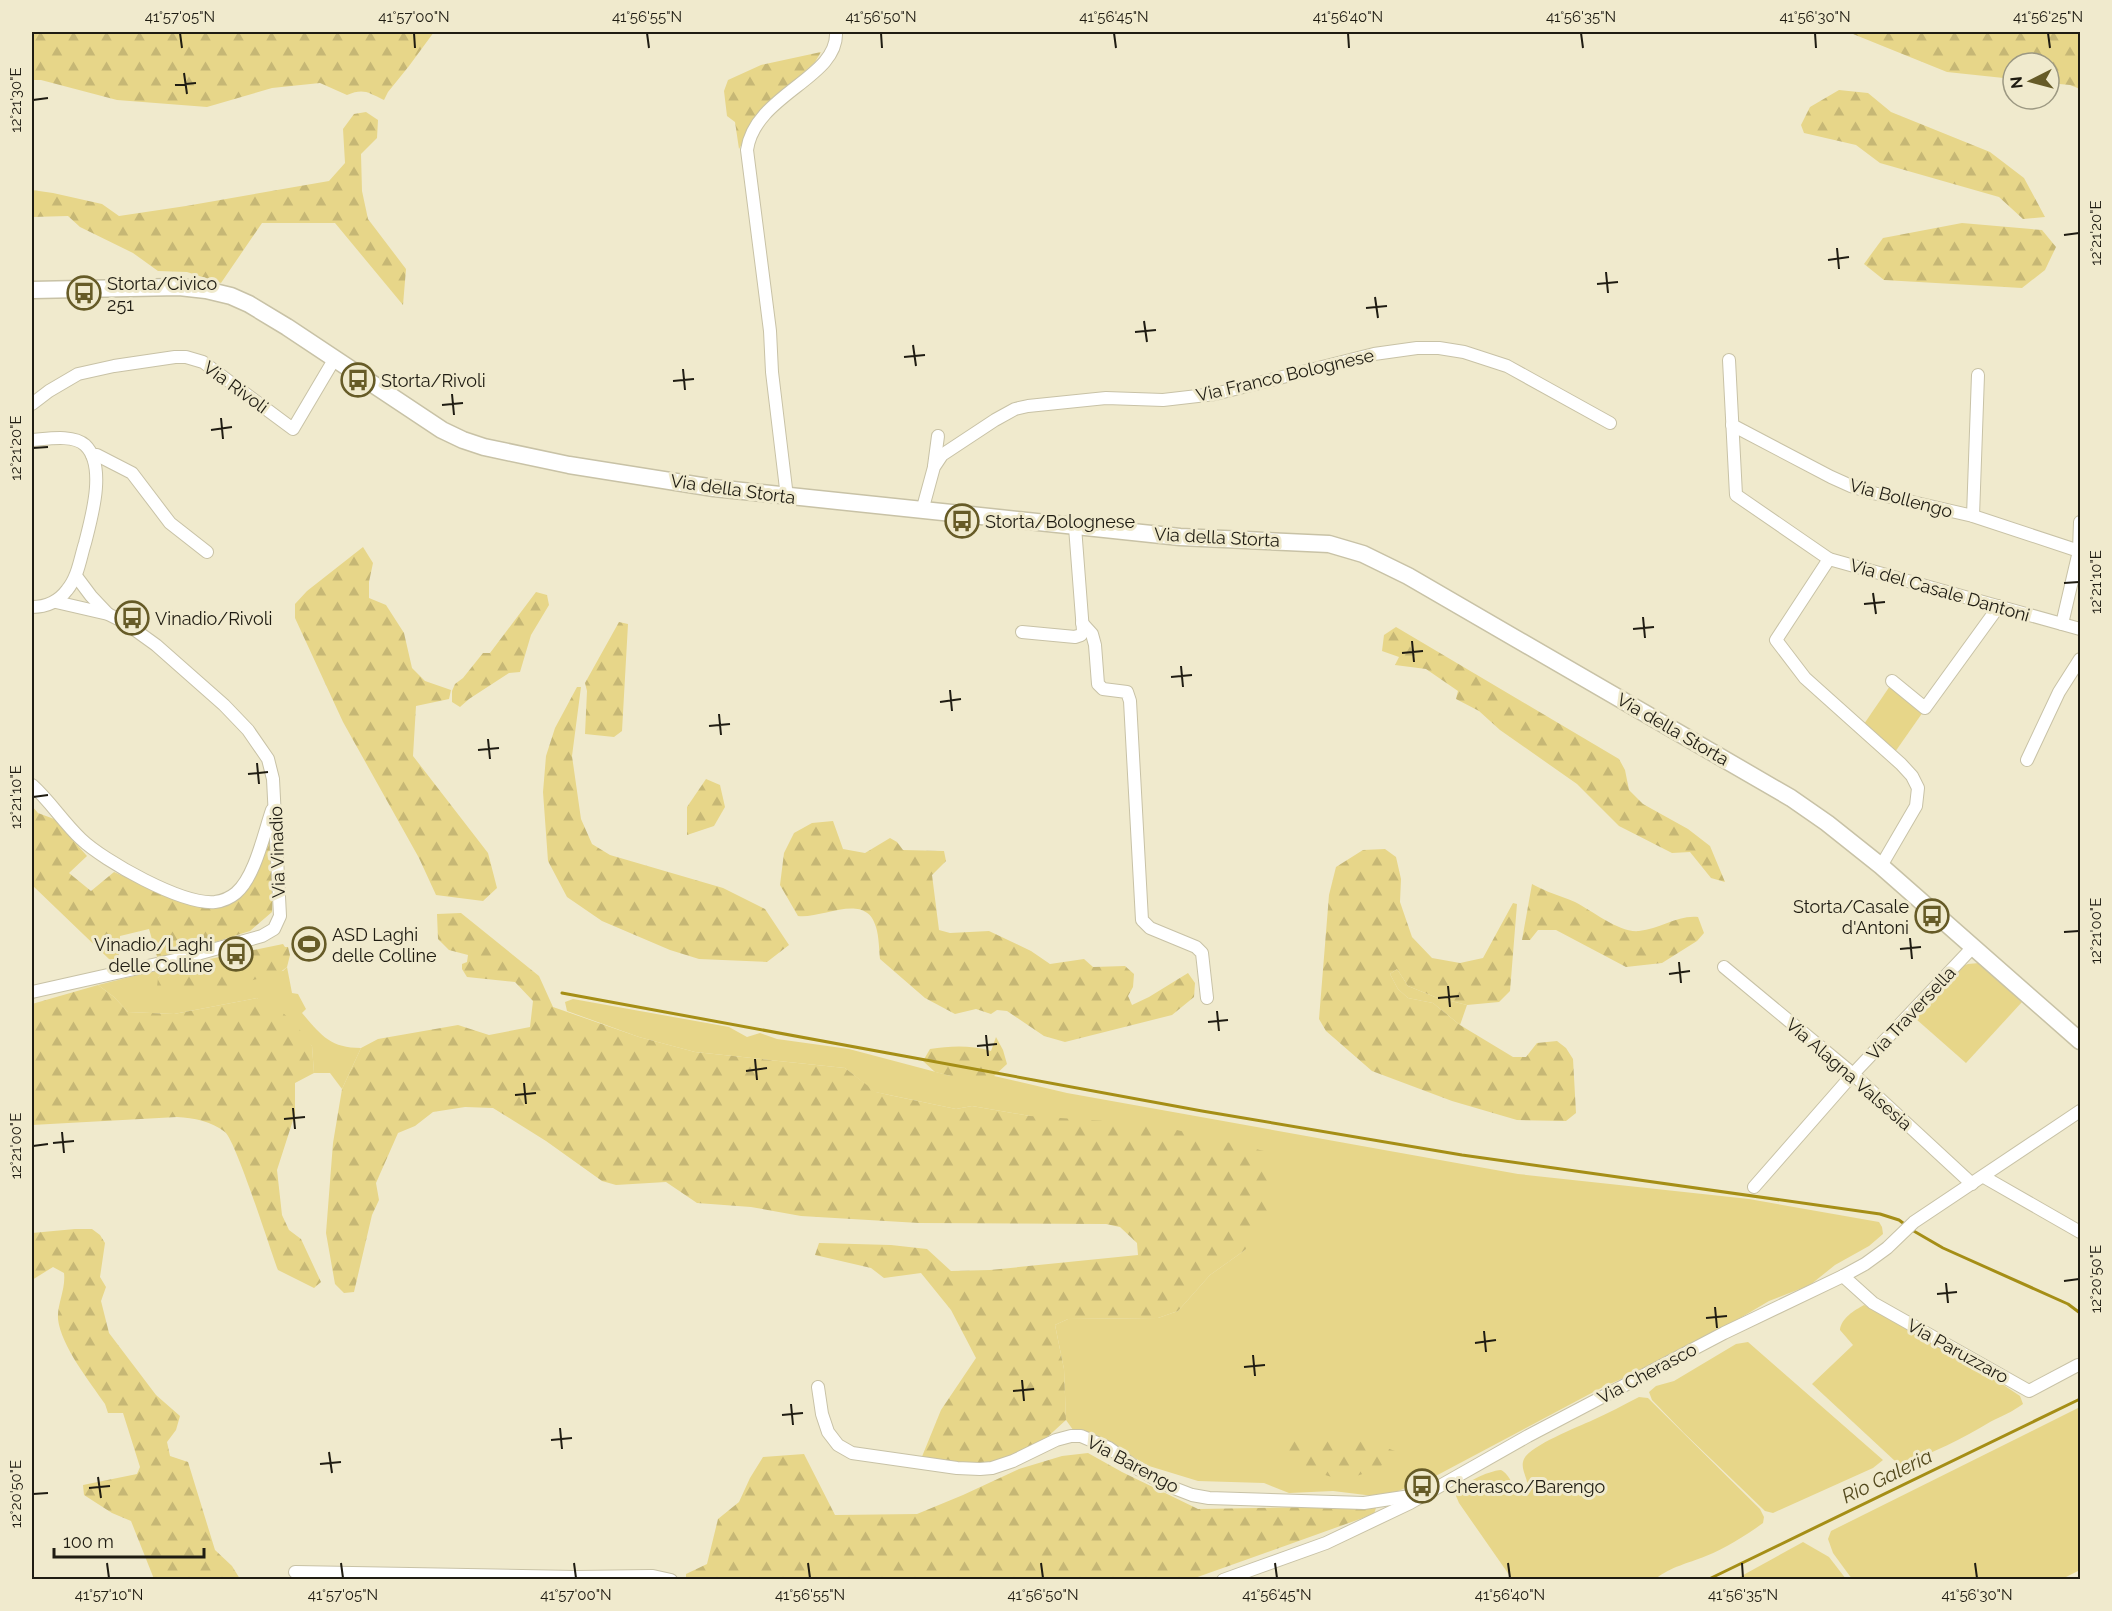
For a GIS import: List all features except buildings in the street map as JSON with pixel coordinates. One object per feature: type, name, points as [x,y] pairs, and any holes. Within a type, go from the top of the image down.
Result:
[{"type":"main road","name":"Via della Storta","points":[[32,290],[179,287],[231,296],[249,304],[335,358],[442,430],[484,447],[569,465],[787,497],[1180,537],[1329,544],[1363,554],[1408,576],[1755,776],[1827,823],[1881,866],[2080,1041]]},
{"type":"street","points":[[787,497],[765,290],[747,161],[748,142],[754,128],[772,105],[823,65],[831,55],[836,42],[836,32]]},
{"type":"street","points":[[761,323],[772,372]]},
{"type":"street","name":"Via Franco Bolognese","points":[[922,511],[939,459],[948,450],[1014,409],[1106,398],[1163,400],[1215,394],[1374,354],[1417,348],[1439,348],[1464,352],[1507,366],[1610,423]]},
{"type":"street","name":"Via Rivoli","points":[[32,404],[78,374],[114,366],[186,357],[209,366],[292,429],[335,358]]},
{"type":"street","points":[[1729,360],[1736,495],[1829,559]]},
{"type":"street","points":[[1973,516],[1978,375]]},
{"type":"street","name":"Via Bollengo","points":[[1732,425],[1841,482],[1873,493],[1973,516],[2079,551]]},
{"type":"street","name":"Via Franco Bolognese","points":[[933,473],[938,436]]},
{"type":"street","points":[[32,440],[76,440],[86,446],[92,455],[96,476],[96,495],[76,576],[67,591],[56,602],[42,607],[32,607]]},
{"type":"street","points":[[92,455],[97,455],[132,473],[175,528],[207,552]]},
{"type":"street","points":[[2062,624],[2079,551],[2080,522]]},
{"type":"street","points":[[1022,632],[1075,637],[1081,635],[1075,527]]},
{"type":"street","name":"Via del Casale Dantoni","points":[[1881,866],[1916,806],[1918,795],[1916,783],[1901,764],[1805,678],[1776,640],[1829,559],[2080,629]]},
{"type":"street","points":[[76,576],[108,614]]},
{"type":"street","name":"Via Vinadio","points":[[32,992],[179,959],[270,933],[277,925],[280,916],[275,801],[271,765],[264,750],[224,705],[156,645],[124,622],[108,614],[56,602]]},
{"type":"street","points":[[1892,681],[1925,708],[1999,606]]},
{"type":"street","points":[[1082,623],[1092,634],[1095,645],[1098,684],[1103,688],[1128,692],[1130,701],[1142,920],[1150,928],[1196,947],[1202,952],[1207,998]]},
{"type":"street","points":[[2027,760],[2059,692],[2080,659]]},
{"type":"street","points":[[32,785],[80,838],[105,858],[163,888],[181,895],[213,902],[235,894],[245,882],[275,801]]},
{"type":"street","name":"Via Traversella","points":[[1754,1187],[1853,1074],[1972,948]]},
{"type":"street","name":"Via Alagna Valsesia","points":[[1724,967],[1853,1074],[1972,1184]]},
{"type":"street","name":"Via Cherasco","points":[[1223,1580],[1326,1543],[1427,1493],[1528,1436],[1724,1333],[1844,1276],[1865,1264],[1914,1222],[2080,1111]]},
{"type":"street","points":[[1983,1177],[2080,1232]]},
{"type":"street","name":"Via Paruzzaro","points":[[1844,1276],[1873,1303],[2029,1391],[2078,1365]]},
{"type":"street","name":"Via Barengo","points":[[818,1388],[822,1414],[831,1437],[844,1450],[860,1455],[981,1469],[1013,1461],[1056,1440],[1081,1436],[1109,1448],[1166,1485],[1191,1495],[1209,1498],[1364,1503],[1427,1493]]},
{"type":"street","points":[[295,1572],[576,1577],[653,1576],[671,1580]]},
{"type":"green space","points":[[32,32],[434,32],[384,100],[366,92],[347,95],[320,83],[272,88],[207,107],[117,100],[41,80],[32,80]]},
{"type":"green space","points":[[1848,32],[2080,32],[2080,89],[2061,84],[2061,51],[2001,51],[2001,78],[1947,72]]},
{"type":"green space","points":[[821,52],[815,62],[758,115],[739,149],[735,122],[727,116],[724,91],[728,80],[761,65]]},
{"type":"green space","points":[[1839,90],[1868,93],[1891,112],[1990,152],[2024,178],[2045,217],[2023,219],[1999,197],[1880,163],[1856,145],[1804,133],[1801,125],[1810,107]]},
{"type":"green space","points":[[366,112],[378,120],[377,138],[361,154],[362,191],[368,219],[406,269],[403,305],[335,223],[262,223],[221,283],[187,272],[158,271],[133,253],[80,227],[68,216],[32,217],[32,190],[102,204],[119,216],[329,181],[345,163],[343,129],[354,114]]},
{"type":"green space","points":[[1962,223],[2042,230],[2056,247],[2045,270],[2022,288],[1884,280],[1864,264],[1883,238]]},
{"type":"green space","points":[[363,547],[373,563],[369,582],[369,598],[386,605],[404,633],[412,668],[425,681],[451,690],[449,699],[416,706],[413,756],[488,853],[497,888],[483,901],[436,895],[419,858],[343,722],[295,618],[295,604],[307,591]]},
{"type":"green space","points":[[536,592],[547,595],[549,605],[531,635],[520,672],[509,673],[460,707],[452,702],[452,691],[455,684],[463,678],[483,653],[490,653]]},
{"type":"green space","points":[[619,622],[628,624],[622,731],[614,737],[585,734],[587,691],[585,683]]},
{"type":"green space","points":[[1396,627],[1619,759],[1625,770],[1629,790],[1643,804],[1688,829],[1710,846],[1725,882],[1711,878],[1690,852],[1672,853],[1619,826],[1577,784],[1500,730],[1479,711],[1456,699],[1458,691],[1426,669],[1395,665],[1399,657],[1382,651],[1384,635]]},
{"type":"green space","points":[[1890,686],[1923,712],[1895,752],[1864,724]]},
{"type":"green space","points":[[577,687],[581,687],[572,756],[581,819],[592,844],[610,855],[723,888],[765,909],[789,945],[767,962],[699,959],[670,950],[602,921],[567,897],[548,861],[543,792],[546,756],[555,728]]},
{"type":"green space","points":[[706,779],[720,785],[725,807],[714,826],[687,835],[687,807]]},
{"type":"green space","points":[[32,806],[38,813],[54,819],[87,856],[69,873],[91,891],[114,872],[173,898],[226,902],[271,833],[272,912],[250,931],[158,960],[149,929],[120,936],[118,962],[109,959],[32,885]]},
{"type":"green space","points":[[833,821],[843,849],[865,853],[890,838],[897,842],[903,850],[944,851],[946,861],[932,875],[939,930],[950,933],[989,931],[1031,951],[1050,964],[1084,959],[1093,967],[1125,966],[1134,974],[1133,987],[1128,996],[1132,1005],[1188,973],[1195,983],[1194,997],[1172,1015],[1065,1042],[1044,1036],[1007,1011],[997,1010],[991,1014],[976,1009],[955,1014],[925,998],[880,959],[876,927],[871,916],[863,911],[854,908],[798,916],[780,885],[784,853],[794,833],[812,823]]},
{"type":"green space","points":[[1385,849],[1396,857],[1401,879],[1400,902],[1412,937],[1432,958],[1460,963],[1483,958],[1513,903],[1517,904],[1510,991],[1499,1002],[1467,1005],[1435,997],[1408,986],[1397,969],[1390,974],[1398,989],[1408,998],[1433,1003],[1460,1025],[1513,1057],[1526,1057],[1537,1043],[1557,1041],[1566,1048],[1573,1059],[1576,1113],[1566,1121],[1517,1120],[1452,1101],[1372,1071],[1326,1031],[1319,1019],[1329,895],[1336,867],[1363,850]]},
{"type":"green space","points":[[1532,884],[1575,902],[1623,929],[1639,931],[1683,918],[1698,917],[1704,933],[1697,941],[1662,963],[1626,967],[1556,930],[1538,930],[1530,940],[1522,940]]},
{"type":"green space","points":[[461,913],[539,976],[553,1007],[639,1037],[695,1052],[845,1068],[876,1092],[956,1109],[972,1106],[1030,1116],[1152,1124],[1264,1151],[1273,1175],[1267,1216],[1245,1250],[1210,1275],[1178,1311],[1158,1318],[1068,1319],[1055,1325],[1064,1369],[1066,1420],[1043,1441],[995,1462],[964,1466],[921,1459],[941,1410],[976,1358],[951,1310],[921,1273],[884,1278],[871,1268],[815,1255],[819,1243],[891,1245],[927,1249],[951,1271],[990,1270],[1138,1255],[1137,1243],[1120,1227],[1106,1224],[919,1223],[801,1216],[751,1207],[697,1203],[666,1182],[616,1185],[602,1181],[546,1141],[493,1108],[465,1107],[433,1112],[415,1126],[398,1133],[376,1183],[379,1200],[372,1215],[354,1292],[344,1293],[335,1284],[326,1233],[333,1143],[342,1089],[361,1048],[378,1039],[458,1025],[489,1035],[530,1027],[533,1001],[515,982],[467,977],[462,964],[467,962],[468,955],[449,950],[438,939],[437,914]]},
{"type":"green space","points":[[283,944],[288,947],[290,955],[287,967],[278,974],[224,987],[157,987],[158,978],[166,968]]},
{"type":"green space","points":[[1979,963],[2022,1002],[1966,1063],[1916,1019],[1963,966]]},
{"type":"green space","points":[[287,967],[292,993],[298,994],[306,1009],[302,1013],[315,1028],[334,1043],[361,1048],[342,1089],[330,1073],[314,1073],[312,1046],[257,998],[174,1014],[128,1012],[98,985],[166,968],[158,978],[283,971]]},
{"type":"green space","points":[[1397,969],[1408,986],[1435,997],[1467,1005],[1460,1025],[1433,1003],[1408,998],[1398,989],[1390,974]]},
{"type":"green space","points":[[98,985],[128,1012],[174,1014],[257,998],[282,1012],[296,1025],[312,1046],[314,1073],[295,1083],[295,1114],[277,1170],[282,1215],[289,1230],[301,1239],[321,1282],[314,1288],[278,1270],[237,1154],[225,1132],[220,1128],[202,1121],[177,1117],[32,1125],[32,1004]]},
{"type":"green space","points":[[573,999],[729,1027],[747,1037],[760,1033],[777,1039],[849,1049],[951,1076],[994,1076],[1067,1093],[1518,1174],[1749,1199],[1879,1222],[1883,1234],[1869,1246],[1835,1265],[1810,1285],[1769,1301],[1686,1350],[1601,1388],[1430,1479],[1382,1497],[1333,1491],[1289,1493],[1264,1483],[1198,1481],[1149,1466],[1103,1440],[1076,1434],[1066,1420],[1064,1369],[1055,1325],[1068,1319],[1158,1318],[1178,1311],[1210,1275],[1245,1250],[1030,1116],[972,1106],[956,1109],[875,1092],[845,1068],[695,1052],[639,1037],[567,1011],[565,1002]]},
{"type":"green space","points":[[996,1037],[1007,1064],[994,1076],[951,1076],[935,1072],[923,1061],[930,1049],[960,1047],[991,1051]]},
{"type":"green space","points":[[92,1229],[105,1243],[100,1277],[106,1287],[101,1301],[109,1333],[156,1395],[180,1416],[176,1430],[167,1442],[170,1456],[188,1462],[215,1550],[232,1566],[240,1579],[154,1579],[131,1521],[112,1513],[84,1495],[83,1485],[137,1474],[140,1467],[123,1413],[108,1413],[105,1404],[64,1341],[58,1319],[64,1273],[53,1267],[32,1280],[32,1233]]},
{"type":"green space","points":[[1864,1305],[1993,1378],[2020,1396],[2023,1404],[1924,1456],[1902,1465],[1895,1461],[1812,1384],[1853,1345],[1840,1330],[1841,1326],[1849,1315]]},
{"type":"green space","points":[[1748,1342],[1883,1460],[1873,1468],[1773,1513],[1765,1511],[1684,1433],[1652,1400],[1649,1392],[1656,1386],[1674,1381],[1736,1344]]},
{"type":"green space","points":[[1639,1397],[1648,1398],[1760,1509],[1764,1517],[1763,1523],[1721,1549],[1674,1568],[1655,1579],[1512,1579],[1459,1503],[1456,1496],[1459,1491],[1476,1478],[1501,1470],[1519,1490],[1523,1492],[1527,1490],[1523,1463],[1528,1454],[1556,1437]]},
{"type":"green space","points":[[2080,1407],[2080,1570],[2060,1580],[1852,1579],[1833,1553],[1828,1539],[1831,1531]]},
{"type":"green space","points":[[1304,1438],[1351,1440],[1395,1451],[1387,1461],[1374,1469],[1352,1477],[1333,1477],[1306,1466],[1284,1448],[1286,1441]]},
{"type":"green space","points":[[1088,1453],[1198,1509],[1306,1507],[1378,1502],[1374,1514],[1192,1579],[686,1580],[686,1574],[707,1564],[718,1519],[739,1502],[763,1457],[804,1454],[835,1515],[917,1514],[1019,1469],[1062,1456]]},
{"type":"green space","points":[[1803,1542],[1829,1557],[1846,1579],[1736,1579]]},
{"type":"waterway","points":[[562,993],[1202,1111],[1462,1155],[1880,1214],[1899,1220],[1907,1226]]},
{"type":"waterway","points":[[1912,1230],[1943,1248],[2068,1304],[2080,1313]]},
{"type":"waterway","name":"Rio Galeria","points":[[1707,1580],[2080,1399]]},
{"type":"place","name":"Storta/Civico 251","points":[[84,293]]},
{"type":"place","name":"Storta/Rivoli","points":[[358,380]]},
{"type":"place","name":"Storta/Bolognese","points":[[962,521]]},
{"type":"place","name":"Vinadio/Rivoli","points":[[132,618]]},
{"type":"place","name":"Storta/Casale d'Antoni","points":[[1932,916]]},
{"type":"place","name":"ASD Laghi delle Colline","points":[[309,944]]},
{"type":"place","name":"Vinadio/Laghi delle Colline","points":[[236,954]]},
{"type":"place","name":"Cherasco/Barengo","points":[[1422,1486]]}]
